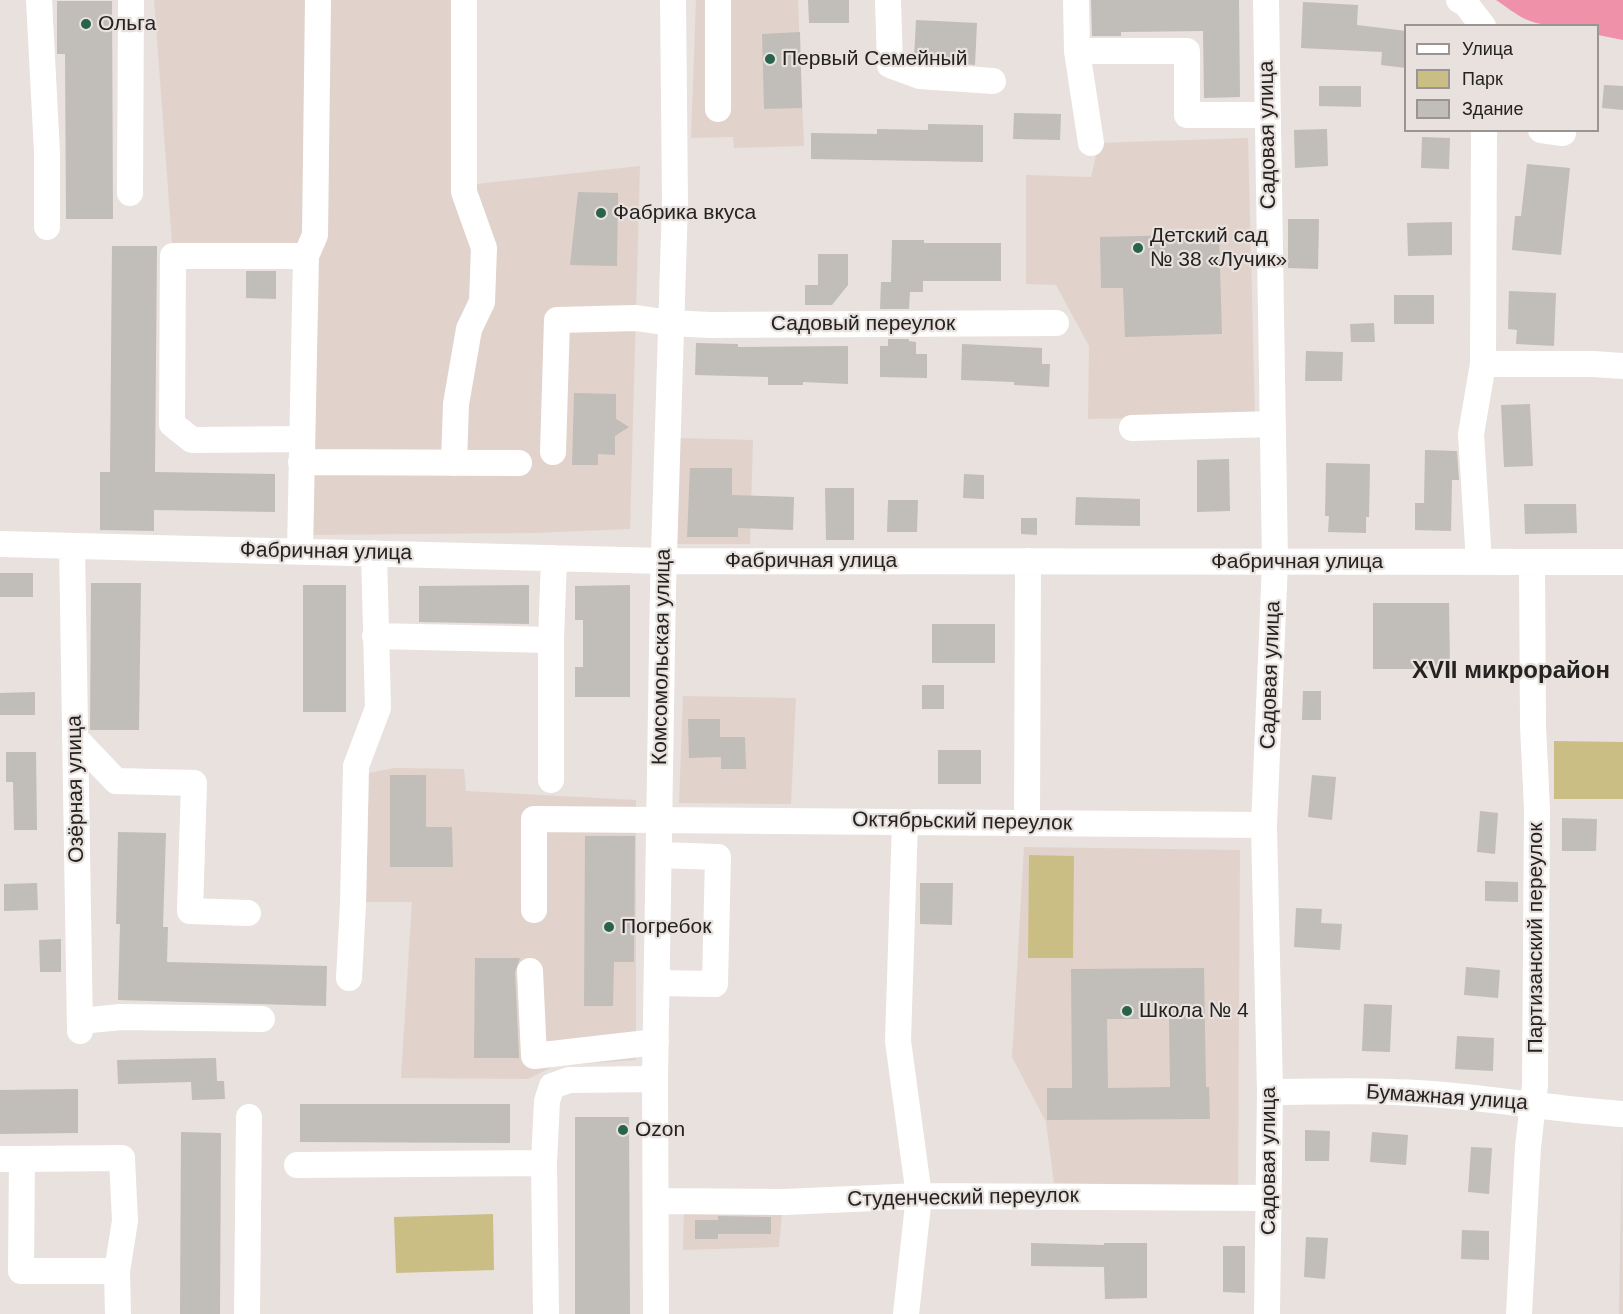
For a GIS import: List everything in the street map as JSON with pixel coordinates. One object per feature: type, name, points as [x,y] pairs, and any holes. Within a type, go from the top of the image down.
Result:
[{"type":"street","points":[[39,0],[47,152],[47,227]]},
{"type":"street","points":[[130,193],[131,0]]},
{"type":"street","points":[[300,552],[306,256],[315,235],[318,0]]},
{"type":"street","points":[[454,463],[456,405],[469,329],[482,302],[484,248],[464,192],[464,0]]},
{"type":"street","name":"Комсомольская улица","points":[[656,1314],[655,1079],[663,561],[675,202],[673,0]]},
{"type":"street","points":[[718,0],[718,109]]},
{"type":"street","points":[[888,0],[891,65],[920,76],[993,81]]},
{"type":"street","points":[[1076,0],[1077,51],[1091,143]]},
{"type":"street","name":"Садовая улица","points":[[1266,0],[1275,562],[1264,825],[1270,1092],[1267,1314]]},
{"type":"street","points":[[1459,0],[1465,3],[1481,24]]},
{"type":"street","points":[[1077,51],[1186,51],[1187,115],[1268,115]]},
{"type":"street","points":[[1479,562],[1471,434],[1483,364],[1484,132]]},
{"type":"street","points":[[306,256],[173,256],[172,424],[192,440],[454,463],[519,463]]},
{"type":"street","name":"Садовый переулок","points":[[553,452],[557,320],[636,318],[670,323],[711,325],[1056,323]]},
{"type":"street","points":[[1483,364],[1623,366]]},
{"type":"street","points":[[1132,428],[1273,424]]},
{"type":"street","name":"Фабричная улица","points":[[0,544],[663,561],[1623,562]]},
{"type":"street","name":"Озёрная улица","points":[[72,546],[80,1026],[121,1017],[262,1019]]},
{"type":"street","points":[[349,978],[356,766],[378,708],[374,554]]},
{"type":"street","points":[[551,780],[551,640],[554,558]]},
{"type":"street","points":[[1027,823],[1028,561]]},
{"type":"street","name":"Партизанский переулок","points":[[1519,1314],[1528,1147],[1536,1074],[1537,809],[1533,726],[1532,562]]},
{"type":"street","points":[[375,636],[551,640]]},
{"type":"street","points":[[75,738],[116,781],[194,783],[190,911],[248,913]]},
{"type":"street","name":"Октябрьский переулок","points":[[534,910],[534,819],[1264,825]]},
{"type":"street","points":[[905,822],[898,1041],[919,1196],[906,1314]]},
{"type":"street","points":[[657,983],[715,984],[718,857],[659,855]]},
{"type":"street","points":[[530,971],[534,1056],[656,1042]]},
{"type":"street","points":[[546,1314],[544,1163],[547,1101],[552,1086],[569,1080],[655,1079]]},
{"type":"street","name":"Бумажная улица","points":[[1270,1092],[1395,1092],[1623,1114]]},
{"type":"street","points":[[247,1314],[249,1117]]},
{"type":"street","points":[[117,1271],[21,1271],[11,1159],[122,1158],[125,1221],[117,1271],[118,1314]]},
{"type":"street","points":[[297,1165],[544,1163]]},
{"type":"street","name":"Студенческий переулок","points":[[656,1201],[785,1202],[919,1196],[1269,1198]]},
{"type":"shaded area","points":[[154,0],[466,0],[476,184],[640,166],[630,529],[534,533],[302,535],[306,257],[173,256]]},
{"type":"shaded area","points":[[696,0],[798,0],[804,146],[734,148],[733,137],[691,138]]},
{"type":"shaded area","points":[[1496,0],[1623,0],[1623,40],[1599,35],[1599,24],[1542,24],[1521,17]]},
{"type":"shaded area","name":"Детский сад № 38 «Лучик»","points":[[1248,138],[1255,415],[1088,419],[1089,346],[1056,285],[1026,284],[1026,175],[1091,177],[1099,143]]},
{"type":"shaded area","points":[[679,438],[753,440],[750,544],[677,544]]},
{"type":"shaded area","points":[[683,696],[796,698],[791,804],[679,803]]},
{"type":"shaded area","points":[[394,768],[464,769],[466,791],[636,800],[636,1060],[554,1066],[528,1079],[401,1078],[412,902],[366,902],[369,773]]},
{"type":"shaded area","name":"Школа № 4","points":[[1024,847],[1240,850],[1238,1186],[1054,1183],[1046,1122],[1012,1057]]},
{"type":"shaded area","points":[[1622,1133],[1623,1314],[1619,1314]]},
{"type":"shaded area","points":[[782,1212],[779,1247],[683,1250],[684,1213]]},
{"type":"green space","points":[[1554,741],[1623,742],[1623,799],[1554,799]]},
{"type":"green space","points":[[1029,855],[1074,856],[1073,958],[1028,958]]},
{"type":"green space","points":[[493,1214],[494,1270],[396,1273],[394,1217]]},
{"type":"building","points":[[808,0],[849,0],[849,23],[809,23]]},
{"type":"building","points":[[1091,0],[1239,0],[1240,97],[1204,98],[1203,31],[1121,32],[1121,36],[1092,36]]},
{"type":"building","points":[[57,1],[112,1],[113,219],[66,219],[65,54],[57,54]]},
{"type":"building","points":[[1303,2],[1358,5],[1357,25],[1404,31],[1404,68],[1381,65],[1382,52],[1301,48]]},
{"type":"building","points":[[916,20],[977,23],[975,65],[923,61],[914,58]]},
{"type":"building","points":[[800,32],[802,108],[764,109],[762,34]]},
{"type":"building","points":[[1604,85],[1623,86],[1623,110],[1602,108]]},
{"type":"building","points":[[1319,86],[1361,86],[1361,107],[1319,106]]},
{"type":"building","points":[[1014,113],[1061,114],[1060,140],[1013,139]]},
{"type":"building","points":[[928,124],[983,125],[983,162],[811,159],[811,133],[877,134],[877,129],[928,130]]},
{"type":"building","points":[[1327,129],[1328,166],[1295,168],[1294,130]]},
{"type":"building","points":[[1422,137],[1450,138],[1449,169],[1421,168]]},
{"type":"building","points":[[1527,164],[1570,168],[1561,255],[1512,250],[1515,216],[1521,216]]},
{"type":"building","points":[[578,192],[618,193],[617,266],[570,265]]},
{"type":"building","points":[[1288,219],[1319,219],[1318,269],[1288,268]]},
{"type":"building","points":[[1452,222],[1452,255],[1408,256],[1407,223]]},
{"type":"building","points":[[1219,234],[1222,334],[1125,337],[1123,288],[1101,288],[1100,237]]},
{"type":"building","points":[[892,240],[924,240],[924,243],[1001,243],[1001,281],[923,281],[923,292],[910,292],[909,309],[880,309],[881,282],[891,282]]},
{"type":"building","points":[[112,246],[157,246],[155,472],[275,474],[275,512],[154,510],[154,531],[100,530],[100,472],[110,472]]},
{"type":"building","points":[[818,254],[848,254],[848,285],[832,305],[805,305],[805,285],[818,285]]},
{"type":"building","points":[[246,271],[276,271],[276,299],[246,298]]},
{"type":"building","points":[[1509,291],[1556,293],[1554,346],[1516,344],[1517,330],[1508,329]]},
{"type":"building","points":[[1394,295],[1434,295],[1434,324],[1394,324]]},
{"type":"building","points":[[1374,323],[1375,342],[1351,342],[1350,324]]},
{"type":"building","points":[[888,339],[909,339],[909,341],[916,342],[916,354],[927,354],[927,378],[880,377],[880,346],[888,346]]},
{"type":"building","points":[[696,343],[738,344],[738,347],[848,346],[848,384],[803,382],[803,385],[768,385],[768,377],[695,375]]},
{"type":"building","points":[[962,344],[1042,348],[1042,364],[1050,364],[1049,387],[1014,385],[1014,382],[961,380]]},
{"type":"building","points":[[1306,351],[1343,352],[1342,381],[1305,381]]},
{"type":"building","points":[[574,393],[616,394],[616,419],[629,427],[615,436],[615,455],[598,454],[598,465],[572,465]]},
{"type":"building","points":[[1530,404],[1533,466],[1504,467],[1501,405]]},
{"type":"building","points":[[1425,450],[1457,451],[1459,480],[1452,480],[1451,531],[1415,530],[1415,503],[1424,503]]},
{"type":"building","points":[[1229,459],[1230,511],[1197,512],[1197,460]]},
{"type":"building","points":[[1326,463],[1370,464],[1369,517],[1366,517],[1366,533],[1328,532],[1329,516],[1325,516]]},
{"type":"building","points":[[690,468],[732,468],[732,495],[794,497],[793,530],[738,528],[738,537],[687,537]]},
{"type":"building","points":[[964,474],[984,475],[984,499],[963,498]]},
{"type":"building","points":[[825,488],[854,488],[854,540],[826,540]]},
{"type":"building","points":[[1076,497],[1140,499],[1140,526],[1075,525]]},
{"type":"building","points":[[888,500],[918,500],[917,532],[887,532]]},
{"type":"building","points":[[1524,504],[1576,504],[1577,533],[1525,534]]},
{"type":"building","points":[[1021,518],[1037,518],[1037,535],[1021,534]]},
{"type":"building","points":[[0,573],[33,573],[33,597],[0,597]]},
{"type":"building","points":[[91,583],[141,583],[139,730],[90,730]]},
{"type":"building","points":[[303,585],[346,585],[346,712],[303,712]]},
{"type":"building","points":[[529,585],[529,624],[419,622],[419,586]]},
{"type":"building","points":[[630,585],[630,697],[575,697],[575,667],[583,667],[583,620],[575,620],[575,586]]},
{"type":"building","points":[[1373,603],[1449,603],[1450,669],[1373,669]]},
{"type":"building","points":[[932,624],[995,624],[995,663],[932,663]]},
{"type":"building","points":[[922,685],[944,685],[944,709],[922,709]]},
{"type":"building","points":[[1303,691],[1321,691],[1321,720],[1302,720]]},
{"type":"building","points":[[35,692],[35,715],[0,715],[0,693]]},
{"type":"building","points":[[688,719],[720,719],[720,737],[745,737],[746,769],[721,769],[721,757],[689,758]]},
{"type":"building","points":[[938,750],[981,750],[981,784],[938,784]]},
{"type":"building","points":[[6,752],[36,752],[37,830],[14,830],[13,782],[6,782]]},
{"type":"building","points":[[390,775],[426,775],[426,827],[452,827],[453,867],[390,867]]},
{"type":"building","points":[[1312,775],[1336,777],[1332,820],[1308,817]]},
{"type":"building","points":[[1480,811],[1498,813],[1495,854],[1477,852]]},
{"type":"building","points":[[1562,818],[1597,819],[1596,851],[1562,851]]},
{"type":"building","points":[[118,832],[166,833],[163,927],[168,927],[167,962],[327,966],[326,1006],[118,1000],[120,924],[116,924]]},
{"type":"building","points":[[585,836],[635,836],[634,962],[614,962],[613,1006],[584,1006]]},
{"type":"building","points":[[1485,881],[1518,882],[1518,902],[1485,901]]},
{"type":"building","points":[[37,883],[38,910],[4,911],[4,884]]},
{"type":"building","points":[[920,883],[953,883],[952,925],[920,924]]},
{"type":"building","points":[[1296,908],[1322,909],[1321,923],[1342,924],[1340,950],[1294,947]]},
{"type":"building","points":[[61,939],[61,972],[40,972],[39,940]]},
{"type":"building","points":[[475,958],[520,958],[515,972],[519,1058],[474,1058]]},
{"type":"building","points":[[1466,967],[1500,970],[1498,998],[1464,995]]},
{"type":"building","points":[[1204,968],[1206,1087],[1209,1087],[1210,1119],[1047,1120],[1047,1088],[1072,1088],[1071,969]],"holes":[[[1107,1019],[1169,1019],[1170,1087],[1108,1088]]]},
{"type":"building","points":[[1364,1004],[1392,1005],[1390,1052],[1362,1051]]},
{"type":"building","points":[[1457,1036],[1494,1038],[1493,1071],[1455,1069]]},
{"type":"building","points":[[216,1058],[217,1081],[224,1081],[225,1099],[192,1100],[191,1082],[118,1084],[117,1060]]},
{"type":"building","points":[[78,1089],[78,1133],[0,1134],[0,1090]]},
{"type":"building","points":[[300,1104],[510,1104],[510,1143],[300,1142]]},
{"type":"building","points":[[575,1117],[629,1117],[630,1314],[575,1314]]},
{"type":"building","points":[[1305,1130],[1330,1131],[1329,1161],[1305,1161]]},
{"type":"building","points":[[181,1132],[221,1133],[220,1314],[180,1314]]},
{"type":"building","points":[[1372,1132],[1408,1135],[1406,1165],[1370,1162]]},
{"type":"building","points":[[1471,1147],[1492,1148],[1489,1194],[1468,1192]]},
{"type":"building","points":[[718,1216],[771,1217],[771,1234],[718,1234]]},
{"type":"building","points":[[695,1220],[718,1220],[718,1239],[695,1239]]},
{"type":"building","points":[[1462,1230],[1489,1231],[1489,1260],[1461,1259]]},
{"type":"building","points":[[1306,1237],[1328,1238],[1325,1279],[1304,1277]]},
{"type":"building","points":[[1031,1243],[1104,1245],[1104,1243],[1147,1243],[1147,1298],[1105,1299],[1104,1267],[1031,1266]]},
{"type":"building","points":[[1223,1246],[1245,1246],[1245,1293],[1223,1292]]},
{"type":"place","name":"Ольга","points":[[86,24]]},
{"type":"place","name":"Первый Семейный","points":[[770,59]]},
{"type":"place","name":"Фабрика вкуса","points":[[601,213]]},
{"type":"place","name":"Детский сад № 38 «Лучик»","points":[[1138,248]]},
{"type":"place","name":"Погребок","points":[[609,927]]},
{"type":"place","name":"Школа № 4","points":[[1127,1011]]},
{"type":"place","name":"Ozon","points":[[623,1130]]},
{"type":"district","name":"XVII микрорайон","points":[[1511,671]]}]
